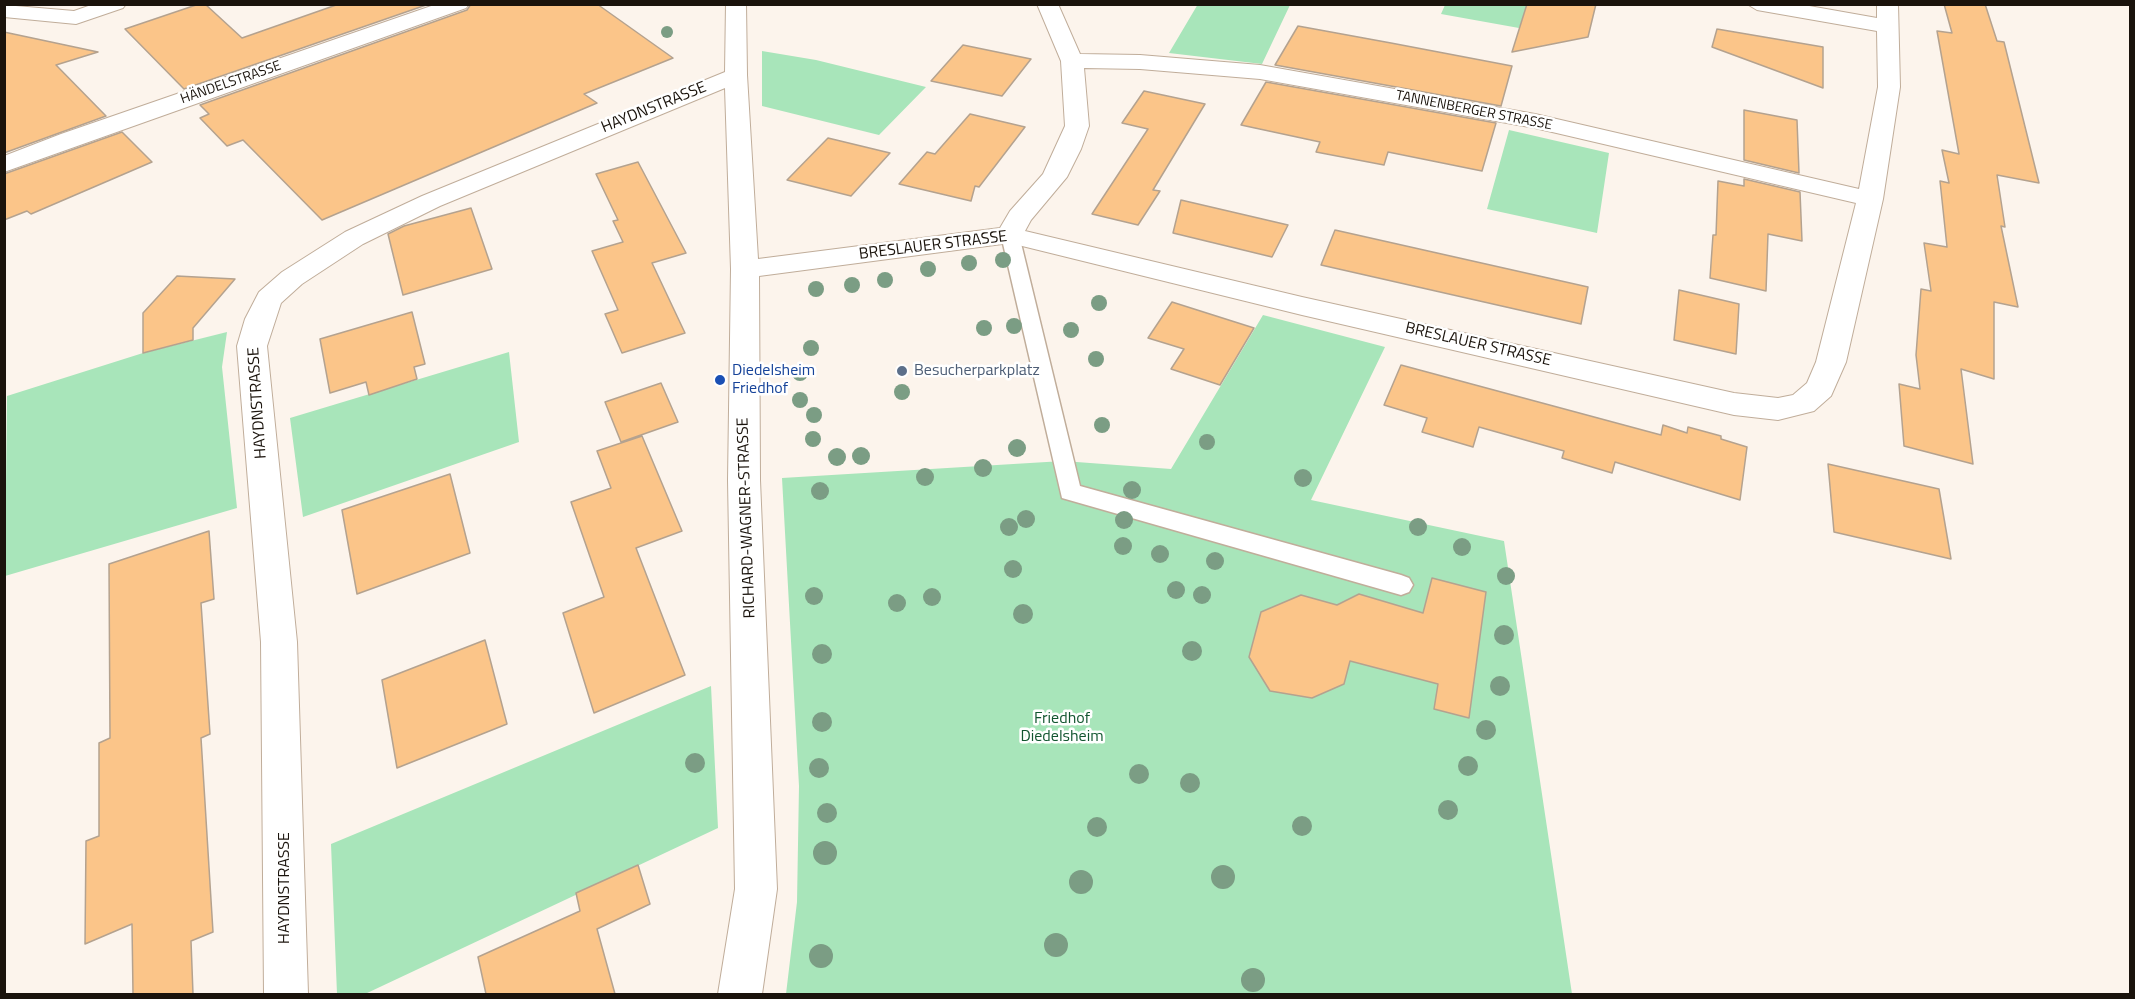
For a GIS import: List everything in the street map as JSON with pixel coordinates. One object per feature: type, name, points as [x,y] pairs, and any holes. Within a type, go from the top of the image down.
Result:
[{"type":"street","points":[[4,11],[76,18],[116,4]]},
{"type":"street","name":"HÄNDELSTRASSE","points":[[4,165],[91,131],[459,4]]},
{"type":"street","name":"RICHARD-WAGNER-STRASSE","points":[[736,4],[736,75],[745,269],[744,480],[756,889],[741,994]]},
{"type":"street","points":[[1010,235],[1019,217],[1054,177],[1069,149],[1077,126],[1072,61],[1047,4]]},
{"type":"street","points":[[1757,4],[1888,15]]},
{"type":"street","name":"BRESLAUER STRASSE","points":[[745,269],[1010,235],[1290,303],[1734,404],[1778,409],[1803,403],[1820,389],[1831,362],[1870,199],[1889,87],[1888,15]]},
{"type":"street","name":"TANNENBERGER STRASSE","points":[[1072,61],[1162,64],[1272,74],[1535,121],[1870,199]]},
{"type":"street","name":"HAYDNSTRASSE","points":[[286,994],[285,839],[279,642],[252,346],[264,309],[270,298],[292,278],[354,238],[431,201],[736,75]]},
{"type":"lane","points":[[1010,235],[1070,492],[1401,585]]},
{"type":"green space","points":[[1198,4],[1290,5],[1262,64],[1169,53]]},
{"type":"green space","points":[[1445,5],[1527,5],[1519,28],[1441,14]]},
{"type":"green space","points":[[762,51],[816,60],[926,87],[879,135],[762,106]]},
{"type":"green space","points":[[1509,130],[1609,153],[1597,233],[1487,209]]},
{"type":"green space","name":"Friedhof Diedelsheim","points":[[1263,315],[1385,347],[1311,500],[1504,541],[1572,994],[786,994],[797,902],[799,786],[782,478],[1063,461],[1171,469]]},
{"type":"green space","points":[[227,332],[222,367],[237,508],[5,576],[7,396],[143,353]]},
{"type":"green space","points":[[509,352],[519,442],[303,517],[290,418]]},
{"type":"green space","points":[[711,686],[718,828],[365,994],[337,994],[331,844]]},
{"type":"building","points":[[205,4],[242,38],[339,4],[429,4],[184,89],[125,29]]},
{"type":"building","points":[[471,4],[597,4],[673,58],[584,94],[597,103],[322,220],[243,140],[227,146],[200,118],[209,114],[200,105],[467,10]]},
{"type":"building","points":[[1527,4],[1596,4],[1588,37],[1512,52]]},
{"type":"building","points":[[1944,4],[1985,4],[1997,41],[2004,42],[2039,183],[1997,175],[2005,227],[2001,226],[2018,307],[1994,302],[1994,379],[1961,369],[1973,464],[1904,446],[1899,384],[1920,389],[1916,355],[1921,289],[1931,291],[1924,243],[1947,247],[1940,181],[1949,183],[1942,150],[1959,154],[1937,31],[1952,33]]},
{"type":"building","points":[[1298,26],[1512,66],[1501,106],[1275,65]]},
{"type":"building","points":[[1717,29],[1823,47],[1823,88],[1712,47]]},
{"type":"building","points":[[4,32],[98,52],[56,65],[106,116],[4,153]]},
{"type":"building","points":[[963,45],[1031,59],[1002,96],[931,81]]},
{"type":"building","points":[[1266,82],[1496,123],[1482,171],[1388,152],[1384,165],[1316,152],[1320,142],[1241,125]]},
{"type":"building","points":[[1144,91],[1205,104],[1153,190],[1160,191],[1138,225],[1092,214],[1148,129],[1122,123]]},
{"type":"building","points":[[1744,110],[1797,120],[1799,173],[1744,160]]},
{"type":"building","points":[[970,114],[1025,127],[979,187],[975,186],[971,201],[899,184],[927,152],[935,154]]},
{"type":"building","points":[[122,132],[152,162],[31,214],[27,211],[4,220],[4,174]]},
{"type":"building","points":[[828,138],[890,153],[851,196],[787,180]]},
{"type":"building","points":[[638,162],[686,253],[652,263],[685,333],[622,353],[605,314],[618,310],[592,251],[623,242],[613,221],[618,220],[596,174]]},
{"type":"building","points":[[1744,179],[1800,192],[1802,241],[1768,234],[1766,291],[1710,278],[1713,235],[1716,235],[1718,181],[1744,186]]},
{"type":"building","points":[[1181,200],[1288,225],[1272,257],[1173,233]]},
{"type":"building","points":[[471,208],[492,269],[403,295],[388,234],[404,226]]},
{"type":"building","points":[[1335,230],[1588,287],[1581,324],[1321,265]]},
{"type":"building","points":[[177,276],[235,279],[193,328],[193,340],[143,353],[143,313]]},
{"type":"building","points":[[1679,290],[1739,304],[1736,354],[1674,340]]},
{"type":"building","points":[[1172,302],[1254,328],[1220,385],[1171,369],[1184,349],[1148,338]]},
{"type":"building","points":[[412,312],[425,364],[414,367],[417,379],[369,395],[366,382],[330,393],[320,339]]},
{"type":"building","points":[[1401,365],[1661,435],[1663,425],[1687,433],[1688,427],[1721,436],[1721,439],[1747,447],[1740,500],[1615,462],[1612,473],[1562,458],[1564,451],[1479,427],[1473,447],[1422,432],[1427,418],[1384,405]]},
{"type":"building","points":[[661,383],[678,422],[621,442],[605,402]]},
{"type":"building","points":[[642,436],[682,531],[636,548],[685,675],[594,713],[563,613],[604,597],[571,502],[611,488],[597,451]]},
{"type":"building","points":[[1828,464],[1939,489],[1951,559],[1834,532]]},
{"type":"building","points":[[450,474],[470,553],[357,594],[342,510]]},
{"type":"building","points":[[209,531],[214,599],[201,603],[210,734],[201,738],[213,932],[191,941],[193,994],[133,994],[132,924],[85,944],[86,841],[99,836],[99,743],[110,738],[109,564]]},
{"type":"building","points":[[1432,578],[1486,592],[1469,718],[1434,709],[1438,684],[1350,661],[1344,684],[1312,698],[1270,691],[1249,657],[1261,612],[1301,595],[1337,605],[1359,594],[1423,613]]},
{"type":"building","points":[[485,640],[507,724],[397,768],[382,680]]},
{"type":"building","points":[[638,865],[650,904],[597,929],[615,994],[486,994],[478,957],[580,911],[576,893]]},
{"type":"place","name":"Besucherparkplatz","points":[[902,371]]},
{"type":"place","name":"Diedelsheim Friedhof","points":[[720,380]]}]
